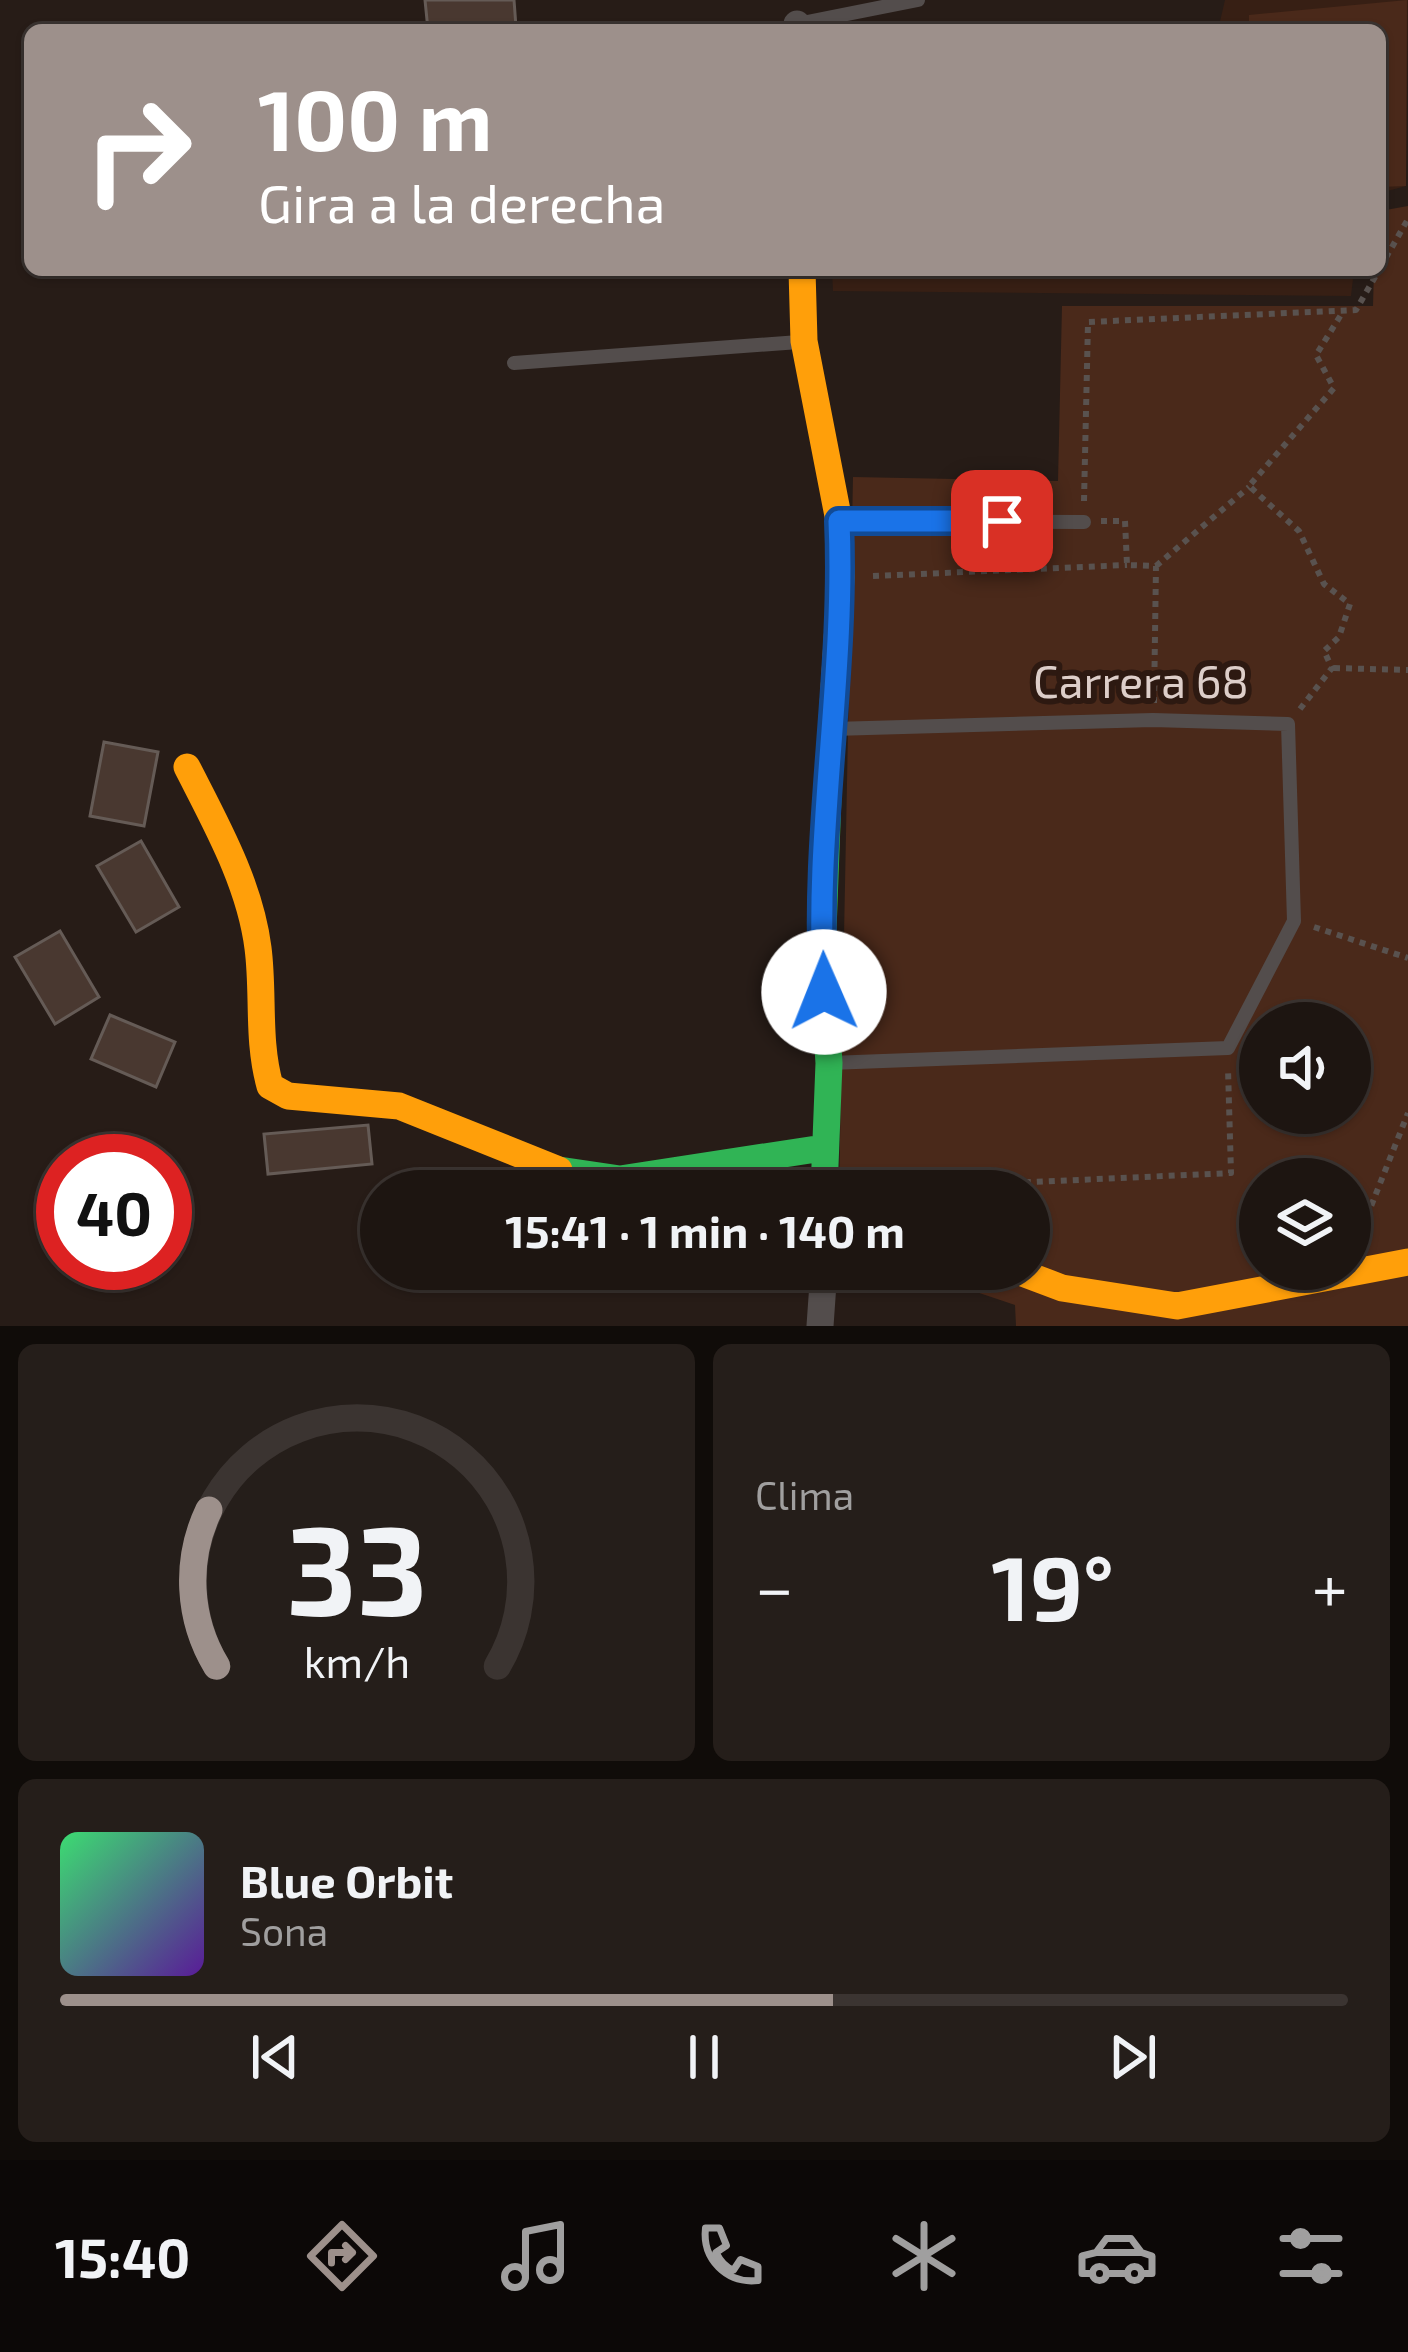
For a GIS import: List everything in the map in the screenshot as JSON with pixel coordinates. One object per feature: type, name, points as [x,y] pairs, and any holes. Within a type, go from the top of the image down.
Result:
[{"type":"street","points":[[802,276],[804,341],[839,521],[842,578],[822,957],[829,1064],[824,1170]]},
{"type":"street","points":[[187,767],[229,853],[255,932],[259,1021],[270,1087],[288,1096],[399,1106],[573,1175],[620,1179],[823,1148]]},
{"type":"street","points":[[1050,1283],[1177,1306],[1408,1262]]},
{"type":"street","points":[[820,1326],[823,1290]]},
{"type":"lane","points":[[813,24],[918,0]]},
{"type":"lane","points":[[514,364],[804,341]]},
{"type":"lane","points":[[839,521],[1084,522]]},
{"type":"lane","name":"Carrera 68","points":[[832,730],[1153,719],[1288,724],[1294,921],[1228,1048]]},
{"type":"lane","points":[[829,1064],[1228,1048]]},
{"type":"path","points":[[1386,257],[1408,219]]},
{"type":"path","points":[[1127,565],[1125,521],[1084,522],[1088,322],[1356,310],[1375,276]]},
{"type":"path","points":[[842,578],[1156,566],[1249,486],[1334,388],[1316,355],[1344,310]]},
{"type":"path","points":[[1249,486],[1298,531],[1324,584],[1350,604],[1339,637],[1324,651],[1332,668]]},
{"type":"path","points":[[1153,719],[1156,566]]},
{"type":"path","points":[[1332,668],[1408,670]]},
{"type":"path","points":[[1288,724],[1332,668]]},
{"type":"path","points":[[1294,921],[1408,958]]},
{"type":"path","points":[[1050,1181],[1232,1173],[1228,1048]]},
{"type":"path","points":[[1371,1206],[1408,1113]]},
{"type":"shaded area","points":[[1225,0],[1408,0],[1406,186],[1386,191],[1386,24],[1219,24]]},
{"type":"shaded area","points":[[1407,0],[1406,186],[1386,187],[1386,24],[1249,24],[1249,15]]},
{"type":"shaded area","points":[[1408,206],[1408,1326],[1016,1326],[1015,1305],[970,1290],[1050,1290],[1050,1170],[839,1170],[853,477],[1058,481],[1062,306],[1373,306],[1374,276],[1386,276],[1386,210]]},
{"type":"shaded area","points":[[832,276],[1353,276],[1351,296],[833,291]]},
{"type":"building","points":[[425,0],[514,0],[516,24],[427,24]]},
{"type":"building","points":[[104,742],[158,752],[144,826],[90,816]]},
{"type":"building","points":[[141,841],[179,907],[136,932],[97,866]]},
{"type":"building","points":[[60,931],[99,997],[55,1024],[15,957]]},
{"type":"building","points":[[110,1015],[175,1042],[156,1087],[91,1059]]},
{"type":"building","points":[[368,1125],[372,1164],[268,1174],[264,1134]]},
{"type":"traffic: fast","points":[[825,1170],[829,1063],[822,957],[829,770]]},
{"type":"traffic: fast","points":[[679,1170],[823,1148]]},
{"type":"traffic: slow","points":[[802,276],[804,341],[839,521],[841,577],[829,770]]},
{"type":"traffic: slow","points":[[187,767],[230,855],[254,924],[263,1052],[270,1086],[288,1096],[399,1106],[559,1170]]},
{"type":"traffic: slow","points":[[1050,1283],[1177,1306],[1408,1262]]},
{"type":"route","points":[[824,992],[833,659],[842,578],[839,521],[1002,521]]}]
